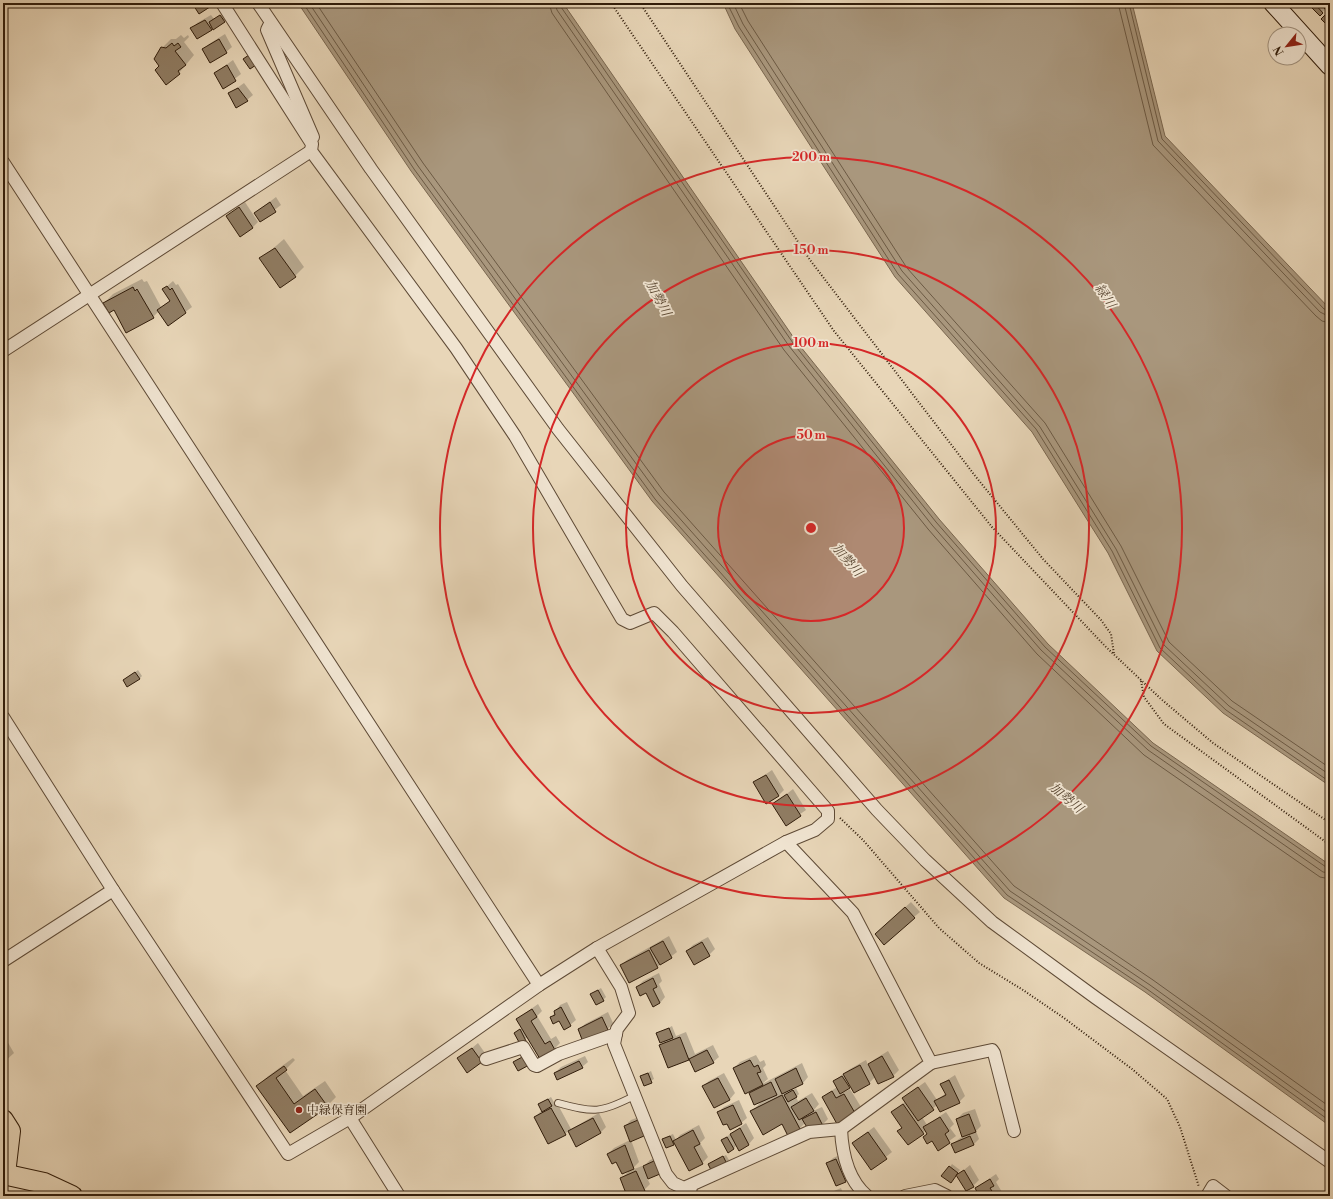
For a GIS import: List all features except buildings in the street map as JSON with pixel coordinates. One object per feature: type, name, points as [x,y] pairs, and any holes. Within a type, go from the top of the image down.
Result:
[{"type":"main road","points":[[1273,3],[1330,66]]},
{"type":"main road","points":[[3,1120],[10,1130],[4,1174],[44,1183],[72,1196]]},
{"type":"street","points":[[3,717],[113,890],[288,1154],[350,1118],[539,985],[597,948],[786,842],[815,830],[828,819],[828,811],[673,632],[654,613],[630,623],[622,619],[515,436],[461,354],[311,148],[222,3]]},
{"type":"street","points":[[258,3],[270,23],[375,175],[558,429],[682,586],[888,821],[925,860],[992,922],[1096,998],[1330,1162]]},
{"type":"street","points":[[3,351],[311,148],[314,135],[267,30],[270,23]]},
{"type":"street","points":[[3,162],[539,985]]},
{"type":"street","points":[[786,842],[853,913],[931,1063]]},
{"type":"street","points":[[3,961],[113,890]]},
{"type":"street","points":[[597,948],[621,987],[629,1013],[617,1029],[614,1044],[666,1174],[672,1183],[684,1188],[810,1132],[841,1129],[931,1063],[992,1050],[1014,1131]]},
{"type":"street","points":[[486,1059],[523,1047],[534,1065],[537,1066],[559,1054],[616,1034]]},
{"type":"street","points":[[350,1118],[399,1196]]},
{"type":"street","points":[[841,1129],[841,1146],[845,1162],[861,1191],[867,1196]]},
{"type":"street","points":[[1203,1193],[1212,1186],[1226,1196]]},
{"type":"street","points":[[905,1196],[935,1190],[947,1196]]},
{"type":"lane","points":[[558,1103],[582,1110],[596,1111],[612,1107],[634,1096]]},
{"type":"lane","points":[[693,1196],[694,1184]]},
{"type":"path","points":[[611,3],[834,331],[992,528],[1114,654],[1141,680],[1213,743],[1330,823]]},
{"type":"path","points":[[640,3],[791,232],[839,300],[980,483],[1043,559],[1101,620],[1111,634],[1114,654]]},
{"type":"path","points":[[1141,680],[1144,696],[1164,724],[1330,845]]},
{"type":"path","points":[[828,811],[835,813],[863,840],[939,928],[979,963],[1023,990],[1064,1018],[1132,1069],[1167,1099],[1180,1127],[1203,1193]]},
{"type":"water","name":"加勢川","points":[[298,3],[563,3],[796,341],[939,519],[1048,644],[1153,743],[1330,865],[1330,1126],[1145,992],[1004,898],[652,501],[411,171]]},
{"type":"water","name":"緑川","points":[[723,3],[1132,3],[1165,136],[1330,309],[1330,786],[1223,713],[1157,651],[1108,553],[1032,432],[895,277],[735,29]]},
{"type":"place","name":"中緑保育園","points":[[299,1110]]}]
